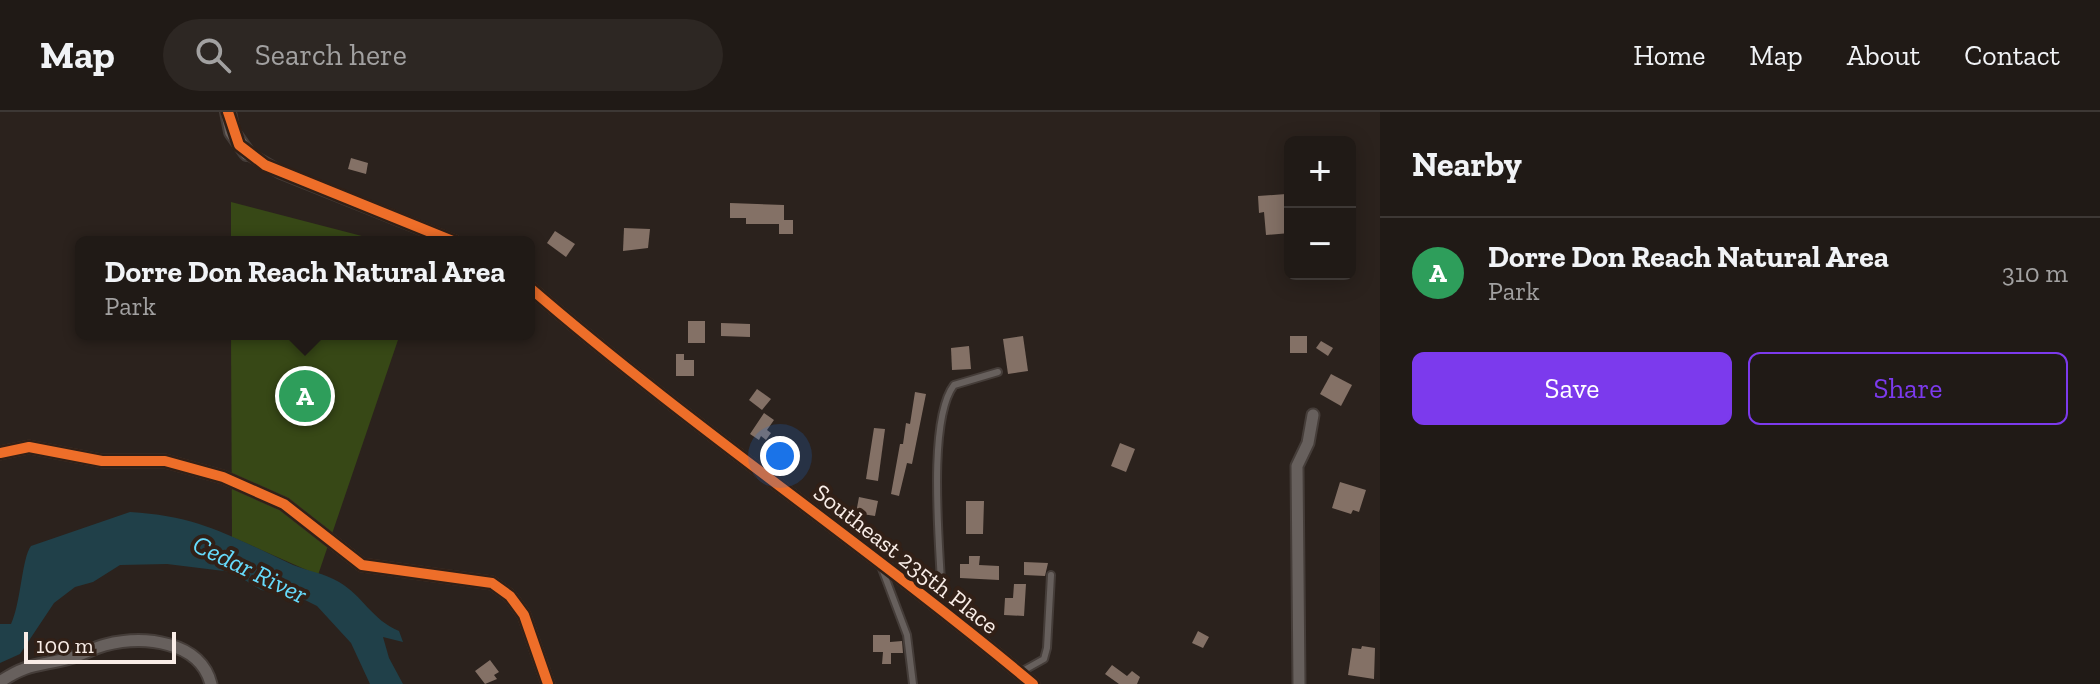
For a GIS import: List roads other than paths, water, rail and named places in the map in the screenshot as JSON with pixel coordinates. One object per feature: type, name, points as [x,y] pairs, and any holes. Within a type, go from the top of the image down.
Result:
[{"type":"street","points":[[228,112],[232,132],[247,153],[280,172],[440,236]]},
{"type":"street","name":"Southeast 235th Place","points":[[535,292],[610,356],[931,601],[1033,684]]},
{"type":"street","points":[[1299,684],[1297,466],[1308,443],[1313,415]]},
{"type":"street","points":[[0,453],[29,447],[102,461],[165,461],[223,477],[284,504],[362,565],[492,583],[510,596],[524,615],[548,684]]},
{"type":"street","points":[[0,682],[30,664],[69,659],[106,645],[139,642],[170,644],[194,655],[207,668],[211,684]]},
{"type":"lane","points":[[931,601],[941,583],[939,467],[945,401],[954,385],[998,372]]},
{"type":"lane","points":[[880,562],[907,635],[913,684]]},
{"type":"lane","points":[[1019,673],[1044,659],[1051,575]]},
{"type":"water","name":"Cedar River","points":[[130,512],[196,523],[339,582],[382,621],[399,631],[403,642],[383,637],[389,658],[403,684],[370,684],[351,643],[317,606],[297,596],[261,590],[232,572],[167,564],[120,565],[93,582],[75,587],[54,603],[20,654],[0,663],[0,624],[11,624],[31,546]]},
{"type":"place","name":"Dorre Don Reach Natural Area","points":[[305,396]]}]
